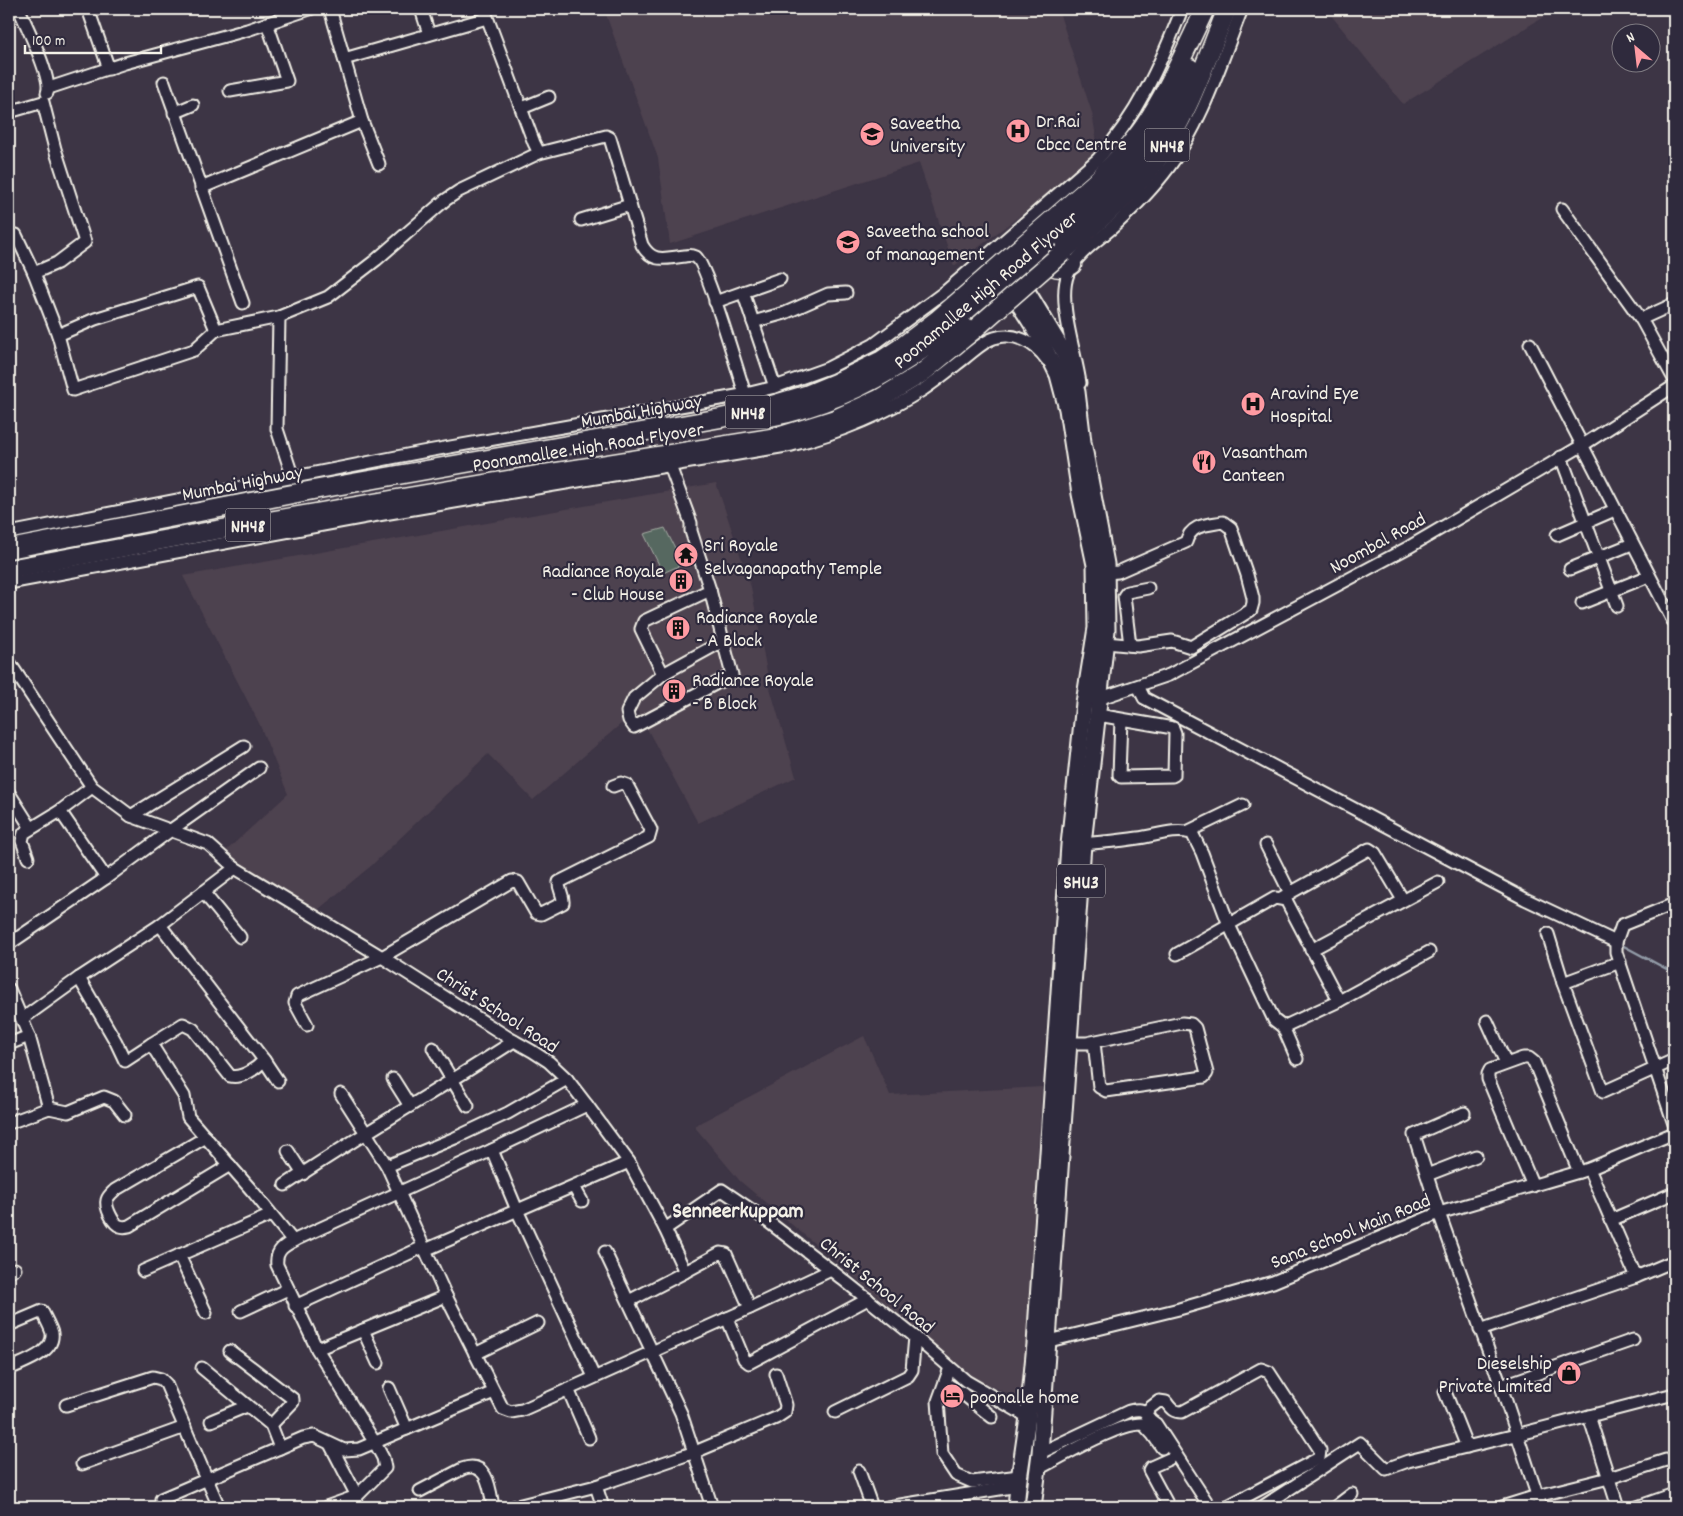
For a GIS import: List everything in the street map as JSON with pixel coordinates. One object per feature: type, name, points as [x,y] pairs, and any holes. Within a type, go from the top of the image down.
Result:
[{"type":"highway","name":"Mumbai Highway","points":[[127,518],[313,490],[748,412],[806,395],[860,372],[912,340],[937,320],[1094,183],[1120,157],[1142,129],[1157,105],[1205,9]]},
{"type":"highway","points":[[638,432],[704,428],[755,420],[800,410],[832,398],[879,377],[922,351],[955,326],[1011,277],[1061,254],[1141,157],[1153,139],[1190,68],[1212,9]]},
{"type":"highway","name":"Poonamallee High Road Flyover","points":[[393,506],[537,474],[765,440],[792,434],[859,410],[901,387],[922,373],[1061,254],[1121,200],[1155,163],[1180,121],[1227,9]]},
{"type":"highway","name":"NH48","points":[[9,569],[104,551],[393,506]]},
{"type":"highway","name":"NH48","points":[[9,548],[110,528],[127,518]]},
{"type":"main road","name":"SHU3","points":[[1011,277],[1046,347],[1060,383],[1067,408],[1080,494],[1095,565],[1096,628],[1084,703],[1068,845],[1041,1343],[1040,1453],[1033,1507]]},
{"type":"main road","name":"SHU3","points":[[1011,277],[1062,349],[1077,392],[1084,448],[1106,564],[1107,630],[1084,844],[1069,1043],[1041,1343],[1018,1481],[1016,1507]]},
{"type":"street","points":[[19,9],[46,72],[49,88],[42,102],[85,242],[57,263],[34,273]]},
{"type":"street","points":[[88,9],[109,68]]},
{"type":"street","points":[[49,88],[109,68],[267,24],[310,9]]},
{"type":"street","points":[[330,9],[362,121],[379,164]]},
{"type":"street","points":[[421,9],[429,34]]},
{"type":"street","points":[[9,533],[127,518],[293,478],[498,437],[745,394],[828,368],[873,345],[946,291],[1097,160],[1119,134],[1139,102],[1165,51],[1182,9]]},
{"type":"street","points":[[1081,412],[1079,374],[1066,308],[1065,296],[1068,274],[1061,254],[1140,201],[1171,166],[1195,122],[1242,9]]},
{"type":"street","points":[[344,59],[429,34],[486,13],[539,153]]},
{"type":"street","points":[[230,91],[287,81],[267,24]]},
{"type":"street","points":[[164,82],[243,303]]},
{"type":"street","points":[[522,108],[549,97]]},
{"type":"street","points":[[9,112],[42,102]]},
{"type":"street","points":[[174,113],[193,105]]},
{"type":"street","points":[[201,188],[362,121]]},
{"type":"street","points":[[9,236],[16,235],[34,273],[58,334],[74,390],[194,350],[216,330],[279,317],[328,298],[451,196],[539,153],[606,136],[610,138],[642,244],[647,254],[656,259],[691,255],[698,258],[704,269],[745,394]]},
{"type":"street","points":[[581,220],[630,205]]},
{"type":"street","points":[[1562,209],[1641,319],[1674,378]]},
{"type":"street","points":[[715,302],[780,279]]},
{"type":"street","points":[[58,334],[95,319],[198,287],[216,330]]},
{"type":"street","points":[[743,292],[775,386]]},
{"type":"street","points":[[753,322],[785,313],[828,294],[846,293]]},
{"type":"street","points":[[1641,319],[1674,304]]},
{"type":"street","points":[[279,317],[277,429],[293,478]]},
{"type":"street","points":[[9,583],[393,506],[668,467],[792,446],[814,440],[882,413],[924,389],[980,346],[994,338],[1011,337],[1029,342],[1043,355],[1060,383]]},
{"type":"street","points":[[1530,344],[1672,621]]},
{"type":"street","name":"Noombal Road","points":[[1084,703],[1169,675],[1400,552],[1583,445],[1674,386]]},
{"type":"street","points":[[1561,457],[1617,606]]},
{"type":"street","points":[[668,467],[686,526],[691,531],[710,590],[732,675],[634,727],[629,720],[627,712],[634,698],[663,674],[723,641]]},
{"type":"street","points":[[1557,535],[1610,512]]},
{"type":"street","points":[[1106,573],[1118,572],[1186,542],[1190,532],[1199,527],[1223,522],[1231,528],[1244,566],[1253,603],[1251,610],[1191,647],[1172,641],[1138,646],[1106,642]]},
{"type":"street","points":[[1570,569],[1628,546]]},
{"type":"street","points":[[1582,603],[1644,578]]},
{"type":"street","points":[[1130,644],[1124,596],[1127,592],[1148,588]]},
{"type":"street","points":[[663,674],[641,629],[644,621],[710,590]]},
{"type":"street","points":[[9,662],[92,787],[60,810],[24,832],[22,837],[28,858]]},
{"type":"street","points":[[1138,686],[1144,698],[1525,899],[1616,942]]},
{"type":"street","points":[[1098,715],[1173,728],[1174,774],[1172,776],[1121,777],[1118,773],[1121,719]]},
{"type":"street","points":[[132,816],[244,746]]},
{"type":"street","points":[[9,944],[106,878],[259,768]]},
{"type":"street","points":[[307,1025],[295,1003],[297,996],[382,956],[512,881],[518,882],[536,913],[541,914],[563,903],[563,897],[558,886],[559,882],[649,837],[651,830],[627,786],[621,783],[614,786]]},
{"type":"street","name":"Christ School Road","points":[[92,787],[132,816],[208,844],[234,868],[382,956],[549,1062],[587,1105],[628,1162],[665,1229],[722,1190],[762,1217],[831,1270],[915,1337],[966,1381],[1028,1417]]},
{"type":"street","points":[[9,793],[31,828]]},
{"type":"street","points":[[1084,844],[1139,838],[1170,832],[1188,832],[1243,805]]},
{"type":"street","points":[[60,810],[106,878]]},
{"type":"street","points":[[1188,832],[1192,833],[1202,853],[1229,925],[1274,1020],[1282,1027],[1296,1059]]},
{"type":"street","points":[[1266,845],[1286,895],[1286,900],[1339,1001]]},
{"type":"street","points":[[1177,954],[1275,898],[1286,895],[1369,849],[1375,853],[1403,900]]},
{"type":"street","points":[[22,1019],[79,978],[160,925],[234,868]]},
{"type":"street","points":[[1311,950],[1438,882]]},
{"type":"street","points":[[203,892],[240,937]]},
{"type":"street","points":[[1674,904],[1622,925],[1616,942],[1616,952],[1674,1124]]},
{"type":"street","points":[[160,925],[264,1060],[278,1081]]},
{"type":"street","points":[[1548,934],[1563,983],[1603,1092],[1674,1060]]},
{"type":"street","points":[[1282,1027],[1339,1001],[1429,952]]},
{"type":"street","points":[[1563,983],[1620,962]]},
{"type":"street","points":[[79,978],[116,1042],[124,1061],[183,1024],[193,1029],[230,1076],[238,1077],[264,1060]]},
{"type":"street","points":[[9,989],[29,1036],[49,1108]]},
{"type":"street","points":[[1487,1021],[1506,1063]]},
{"type":"street","points":[[1069,1043],[1094,1042],[1182,1023],[1190,1024],[1195,1028],[1207,1073],[1204,1077],[1102,1090],[1099,1087],[1094,1042]]},
{"type":"street","points":[[9,1044],[29,1036]]},
{"type":"street","points":[[285,1186],[366,1132],[514,1041]]},
{"type":"street","points":[[151,1044],[184,1096],[188,1117],[292,1241]]},
{"type":"street","points":[[433,1048],[468,1106]]},
{"type":"street","points":[[1533,1186],[1488,1079],[1490,1070],[1523,1058],[1529,1058],[1534,1062],[1584,1170],[1611,1220],[1636,1277]]},
{"type":"street","points":[[393,1079],[410,1106]]},
{"type":"street","points":[[386,1166],[455,1138],[508,1113],[566,1079]]},
{"type":"street","points":[[341,1094],[386,1166],[446,1296],[503,1409],[512,1412],[522,1410],[831,1270]]},
{"type":"street","points":[[9,1123],[49,1108],[68,1112],[104,1097],[114,1101],[125,1115]]},
{"type":"street","points":[[326,1507],[357,1496],[385,1468],[383,1458],[375,1442],[317,1349],[277,1265],[276,1258],[279,1251],[292,1241],[587,1105]]},
{"type":"street","points":[[1464,1113],[1414,1135],[1539,1502]]},
{"type":"street","name":"Sana School Main Road","points":[[1041,1343],[1179,1309],[1273,1282],[1439,1213],[1584,1170],[1674,1133]]},
{"type":"street","points":[[206,1137],[109,1195],[106,1201],[107,1207],[116,1224],[128,1226],[230,1165]]},
{"type":"street","points":[[492,1150],[594,1377]]},
{"type":"street","points":[[288,1151],[303,1174]]},
{"type":"street","points":[[1427,1175],[1476,1156]]},
{"type":"street","points":[[296,1306],[628,1162]]},
{"type":"street","points":[[574,1187],[582,1201]]},
{"type":"street","points":[[1611,1220],[1674,1193]]},
{"type":"street","points":[[142,1270],[271,1215]]},
{"type":"street","points":[[665,1229],[685,1272]]},
{"type":"street","points":[[605,1252],[682,1412],[712,1507]]},
{"type":"street","points":[[629,1301],[720,1253],[726,1254],[750,1308]]},
{"type":"street","points":[[179,1255],[206,1314]]},
{"type":"street","points":[[1480,1330],[1636,1277],[1674,1261]]},
{"type":"street","points":[[241,1311],[288,1289]]},
{"type":"street","points":[[317,1349],[446,1296]]},
{"type":"street","points":[[727,1318],[744,1360],[749,1363],[868,1299]]},
{"type":"street","points":[[9,1325],[42,1311],[52,1331],[52,1339],[48,1347],[40,1354],[9,1369]]},
{"type":"street","points":[[475,1354],[538,1323]]},
{"type":"street","points":[[363,1330],[378,1363]]},
{"type":"street","points":[[835,1412],[908,1376],[912,1370],[915,1337]]},
{"type":"street","points":[[1501,1386],[1633,1340]]},
{"type":"street","points":[[230,1350],[293,1398],[293,1402],[271,1425]]},
{"type":"street","points":[[202,1368],[271,1425],[280,1448]]},
{"type":"street","points":[[950,1368],[938,1401],[942,1454],[956,1475],[972,1482],[1018,1481]]},
{"type":"street","points":[[1146,1411],[1159,1401],[1166,1402],[1172,1410],[1182,1412],[1261,1369],[1269,1372],[1320,1450],[1319,1458],[1226,1507]]},
{"type":"street","points":[[513,1507],[596,1486],[695,1452],[776,1418],[784,1412],[786,1405],[776,1374]]},
{"type":"street","points":[[66,1405],[157,1376],[161,1378],[166,1384],[219,1507]]},
{"type":"street","points":[[945,1383],[963,1394],[992,1417]]},
{"type":"street","points":[[389,1388],[407,1429]]},
{"type":"street","points":[[568,1390],[589,1438]]},
{"type":"street","points":[[161,1499],[303,1438],[314,1436],[344,1450],[352,1450],[494,1392]]},
{"type":"street","points":[[1446,1392],[1467,1447]]},
{"type":"street","points":[[1262,1507],[1360,1443],[1386,1469],[1408,1461],[1516,1436],[1674,1394]]},
{"type":"street","points":[[211,1421],[247,1406]]},
{"type":"street","points":[[1040,1453],[1129,1411],[1140,1408],[1146,1411],[1150,1420],[1156,1424],[1210,1507]]},
{"type":"street","points":[[1156,1424],[1172,1415],[1172,1410]]},
{"type":"street","points":[[1589,1416],[1618,1507]]},
{"type":"street","points":[[1038,1469],[1114,1431],[1134,1423],[1143,1424],[1153,1435],[1201,1507]]},
{"type":"street","points":[[82,1464],[185,1427]]},
{"type":"street","points":[[330,1444],[357,1496]]},
{"type":"street","points":[[1169,1459],[1151,1467],[1149,1470],[1169,1507]]},
{"type":"street","points":[[1502,1507],[1539,1502],[1666,1460]]},
{"type":"street","points":[[420,1491],[469,1467],[476,1467],[483,1472],[488,1481],[494,1507]]},
{"type":"street","points":[[859,1471],[872,1507]]},
{"type":"street","points":[[889,1507],[1018,1481]]},
{"type":"street","points":[[596,1486],[603,1507]]},
{"type":"street","points":[[1335,1507],[1352,1494]]},
{"type":"street","points":[[1637,1507],[1674,1494]]},
{"type":"shaded area","name":"Saveetha University","points":[[604,9],[1058,9],[1092,113],[1099,155],[954,266],[919,163],[670,244],[658,158]]},
{"type":"shaded area","points":[[1326,9],[1556,9],[1403,104]]},
{"type":"shaded area","points":[[716,483],[751,587],[770,688],[796,777],[698,823],[637,710],[533,800],[488,754],[372,865],[308,918],[262,889],[227,850],[288,794],[259,723],[183,576]]},
{"type":"shaded area","points":[[864,1036],[890,1095],[1042,1087],[1023,1401],[976,1379],[740,1181],[694,1126]]},
{"type":"green space","points":[[665,528],[683,564],[663,573],[644,534]]},
{"type":"waterway","points":[[1620,944],[1674,973]]},
{"type":"place","name":"Dr.Rai Cbcc Centre","points":[[1018,131]]},
{"type":"place","name":"Saveetha University","points":[[872,134]]},
{"type":"place","name":"Saveetha school of management","points":[[848,242]]},
{"type":"place","name":"Aravind Eye Hospital","points":[[1253,404]]},
{"type":"place","name":"Vasantham Canteen","points":[[1204,462]]},
{"type":"place","name":"Sri Royale Selvaganapathy Temple","points":[[686,555]]},
{"type":"place","name":"Radiance Royale - Club House","points":[[681,581]]},
{"type":"place","name":"Radiance Royale - A Block","points":[[678,628]]},
{"type":"place","name":"Radiance Royale - B Block","points":[[674,691]]},
{"type":"place","name":"Dieselship Private Limited","points":[[1569,1373]]},
{"type":"place","name":"poonalle home","points":[[952,1396]]},
{"type":"district","name":"Senneerkuppam","points":[[738,1209]]}]
